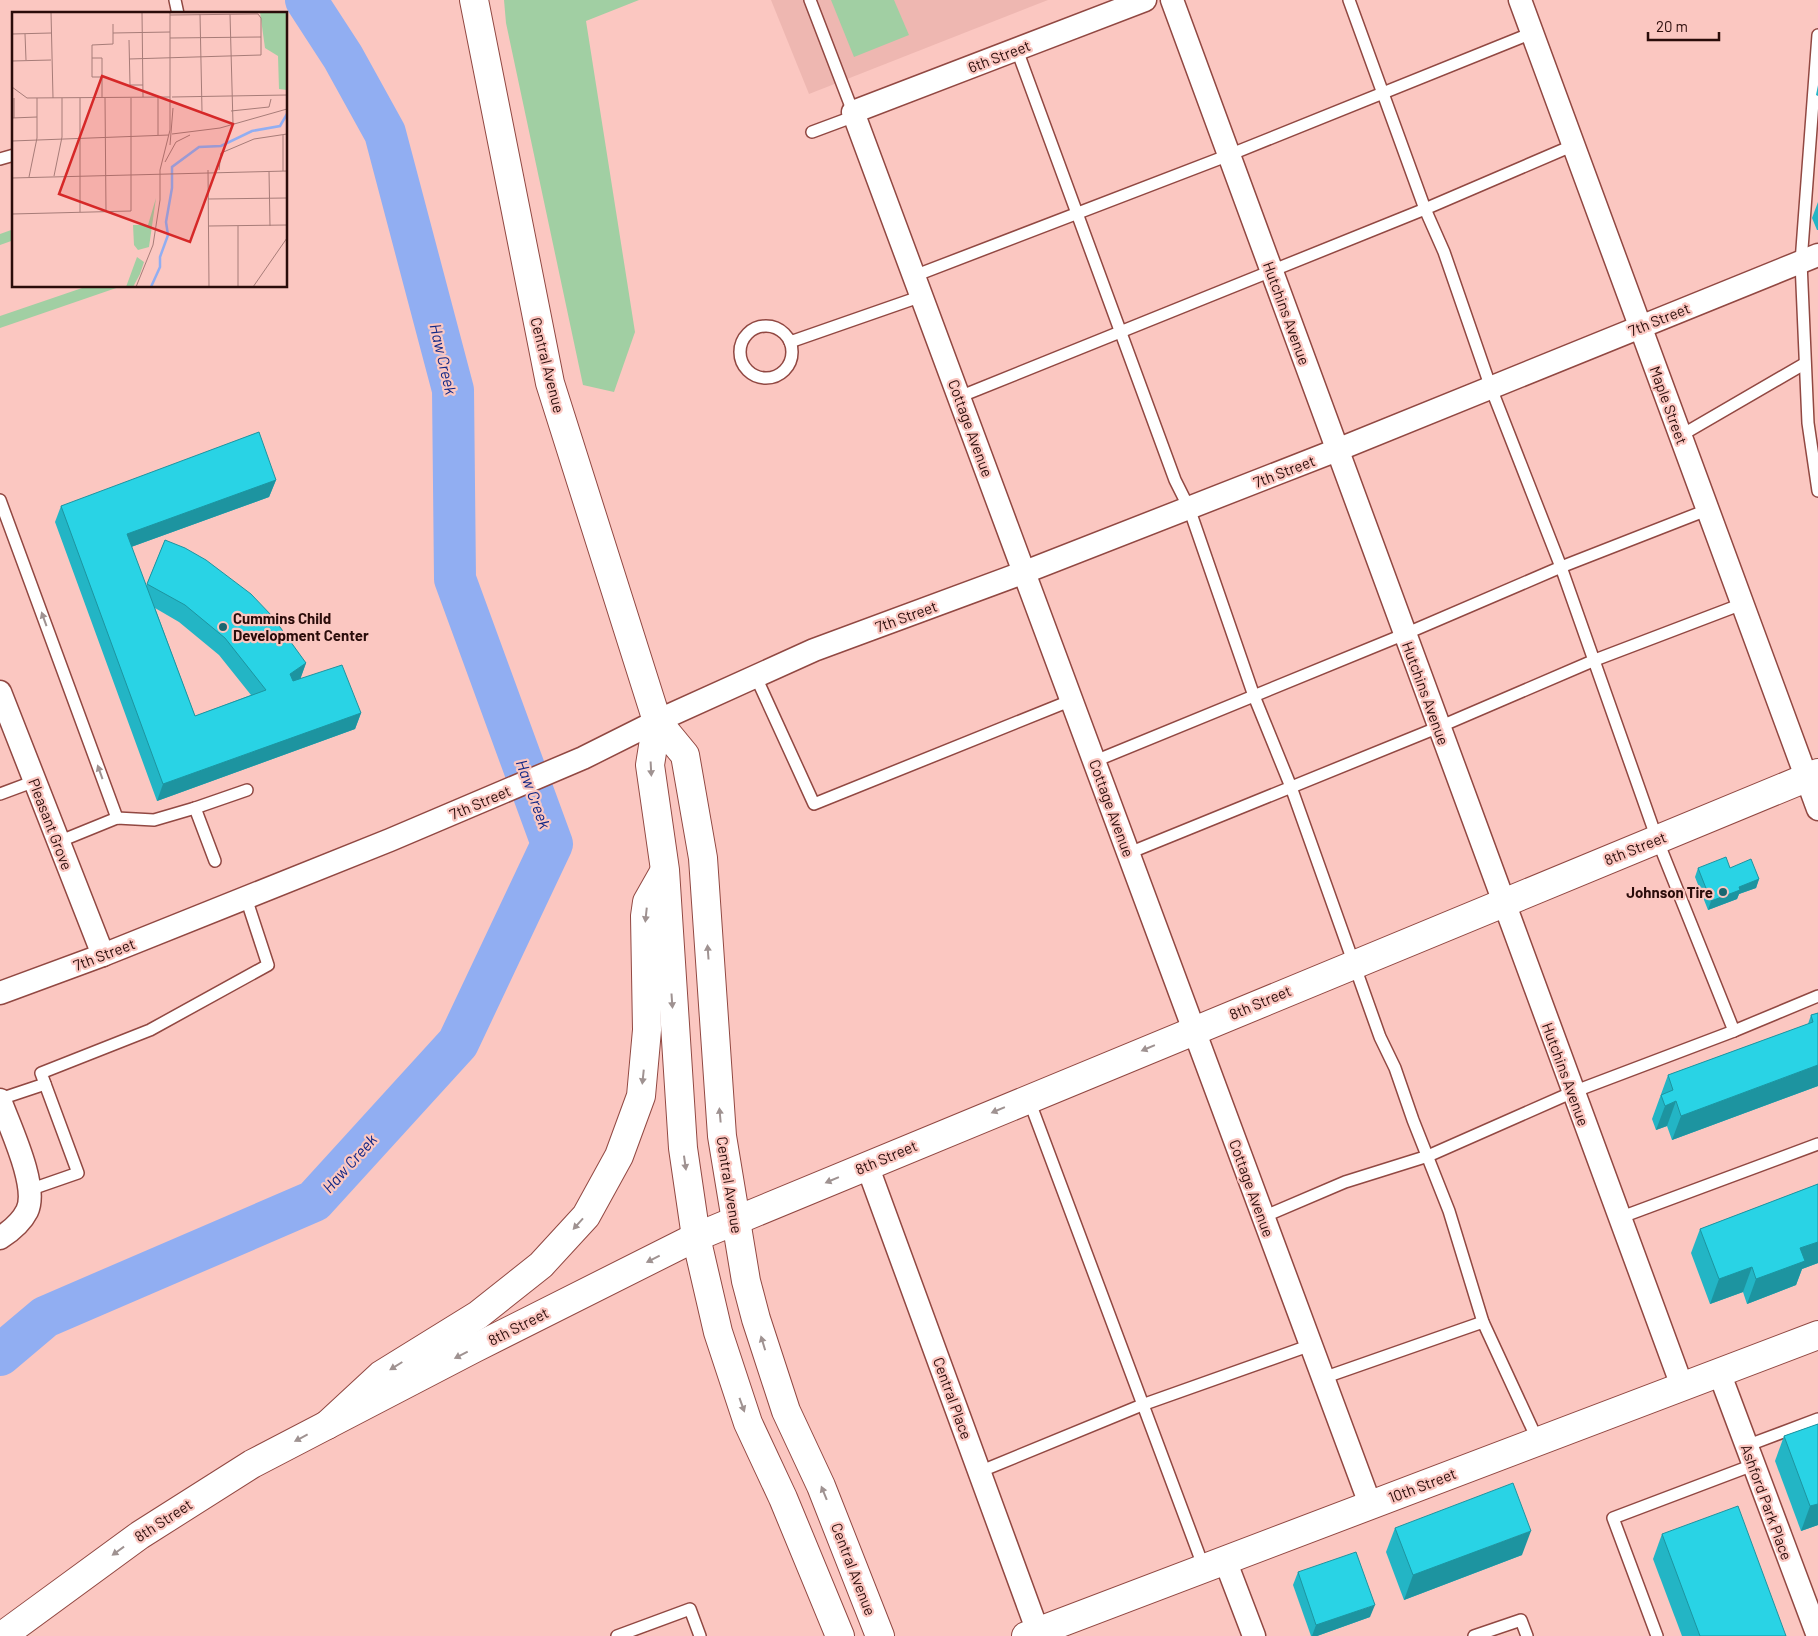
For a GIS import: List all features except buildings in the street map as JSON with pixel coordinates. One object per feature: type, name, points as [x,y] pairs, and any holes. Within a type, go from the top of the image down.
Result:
[{"type":"main road","name":"Central Avenue","points":[[474,0],[550,382],[657,721],[685,754],[702,858],[722,1136],[746,1281],[770,1365],[786,1411],[821,1486],[880,1636]]},
{"type":"main road","name":"Central Avenue","points":[[657,721],[650,765],[665,870],[678,1094],[683,1148],[696,1237],[718,1332],[748,1423],[783,1498],[840,1636]]},
{"type":"main road","name":"8th Street","points":[[2,1636],[140,1534],[252,1464],[696,1237],[1194,1029],[1812,775]]},
{"type":"main road","points":[[327,1425],[381,1374],[478,1315],[541,1265],[586,1216],[619,1156],[641,1096],[647,1030],[644,916],[647,902],[665,870]]},
{"type":"main road","name":"10th Street","points":[[1044,1632],[1370,1504],[1818,1336]]},
{"type":"street","name":"6th Street","points":[[854,114],[1145,0]]},
{"type":"street","name":"Hutchins Avenue","points":[[1172,0],[1502,902],[1682,1386]]},
{"type":"street","name":"Maple Street","points":[[1520,0],[1742,604],[1812,775],[1818,809]]},
{"type":"street","name":"Cottage Avenue","points":[[854,114],[1370,1504]]},
{"type":"street","name":"7th Street","points":[[0,993],[103,955],[390,840],[583,758],[657,721],[814,650],[1025,572],[1337,450],[1809,259]]},
{"type":"street","name":"Pleasant Grove","points":[[0,692],[103,955]]},
{"type":"street","points":[[0,1099],[30,1184],[28,1210],[16,1227],[0,1238]]},
{"type":"street","name":"Central Place","points":[[867,1165],[980,1472],[1044,1632]]},
{"type":"street","name":"Ashford Park Place","points":[[1719,1372],[1817,1633]]},
{"type":"street","points":[[1215,1564],[1254,1636]]},
{"type":"lane","points":[[810,0],[854,114],[812,132]]},
{"type":"lane","points":[[1349,0],[1425,209],[1444,252],[1491,388],[1561,567],[1657,839],[1734,1031]]},
{"type":"lane","points":[[790,342],[1077,214],[1532,33]]},
{"type":"lane","points":[[1818,34],[1804,364],[1813,422],[1818,491]]},
{"type":"lane","points":[[1017,50],[1175,480],[1189,508],[1254,696],[1291,787],[1317,865],[1380,1036],[1395,1068],[1428,1156],[1470,1272],[1483,1322],[1538,1441]]},
{"type":"lane","points":[[960,396],[1425,209],[1574,146]]},
{"type":"lane","points":[[772,326],[786,335],[790,342],[791,360],[780,374],[771,378],[754,375],[741,362],[740,346],[748,332],[756,328],[772,326]]},
{"type":"lane","points":[[1680,436],[1804,364]]},
{"type":"lane","points":[[0,500],[117,818]]},
{"type":"lane","points":[[1094,761],[1405,634],[1561,567],[1707,510]]},
{"type":"lane","points":[[1129,853],[1438,727],[1595,660],[1742,604]]},
{"type":"lane","points":[[756,677],[814,804],[1072,700]]},
{"type":"lane","points":[[0,794],[34,781]]},
{"type":"lane","points":[[58,842],[117,818],[154,820],[247,790]]},
{"type":"lane","points":[[196,808],[215,861]]},
{"type":"lane","points":[[30,1190],[78,1173],[41,1073],[150,1030],[268,965],[246,898]]},
{"type":"lane","points":[[1263,1217],[1345,1182],[1428,1156],[1573,1092],[1734,1031],[1818,996]]},
{"type":"lane","points":[[0,1099],[45,1084]]},
{"type":"lane","points":[[1028,1098],[1142,1405],[1215,1564]]},
{"type":"lane","points":[[1619,1218],[1818,1144]]},
{"type":"lane","points":[[1323,1378],[1483,1322]]},
{"type":"lane","points":[[980,1472],[1142,1405],[1311,1345]]},
{"type":"lane","points":[[1657,1636],[1613,1518],[1750,1455],[1818,1419]]},
{"type":"lane","points":[[617,1636],[690,1609],[700,1636]]},
{"type":"lane","points":[[1474,1636],[1521,1620],[1527,1636]]},
{"type":"shaded area","points":[[771,0],[1048,0],[809,94]]},
{"type":"green space","points":[[504,0],[639,0],[586,21],[635,332],[614,392],[583,385],[506,23]]},
{"type":"green space","points":[[831,0],[894,0],[909,35],[854,57]]},
{"type":"green space","points":[[12,230],[12,241],[0,245],[0,234]]},
{"type":"green space","points":[[82,288],[116,288],[0,328],[0,316]]},
{"type":"waterway","name":"Haw Creek","points":[[0,1355],[45,1317],[314,1201],[458,1043],[552,844],[455,579],[453,390],[385,133],[343,57],[306,0]]},
{"type":"place","name":"Cummins Child Development Center","points":[[223,627]]},
{"type":"place","name":"Johnson Tire","points":[[1723,892]]}]
